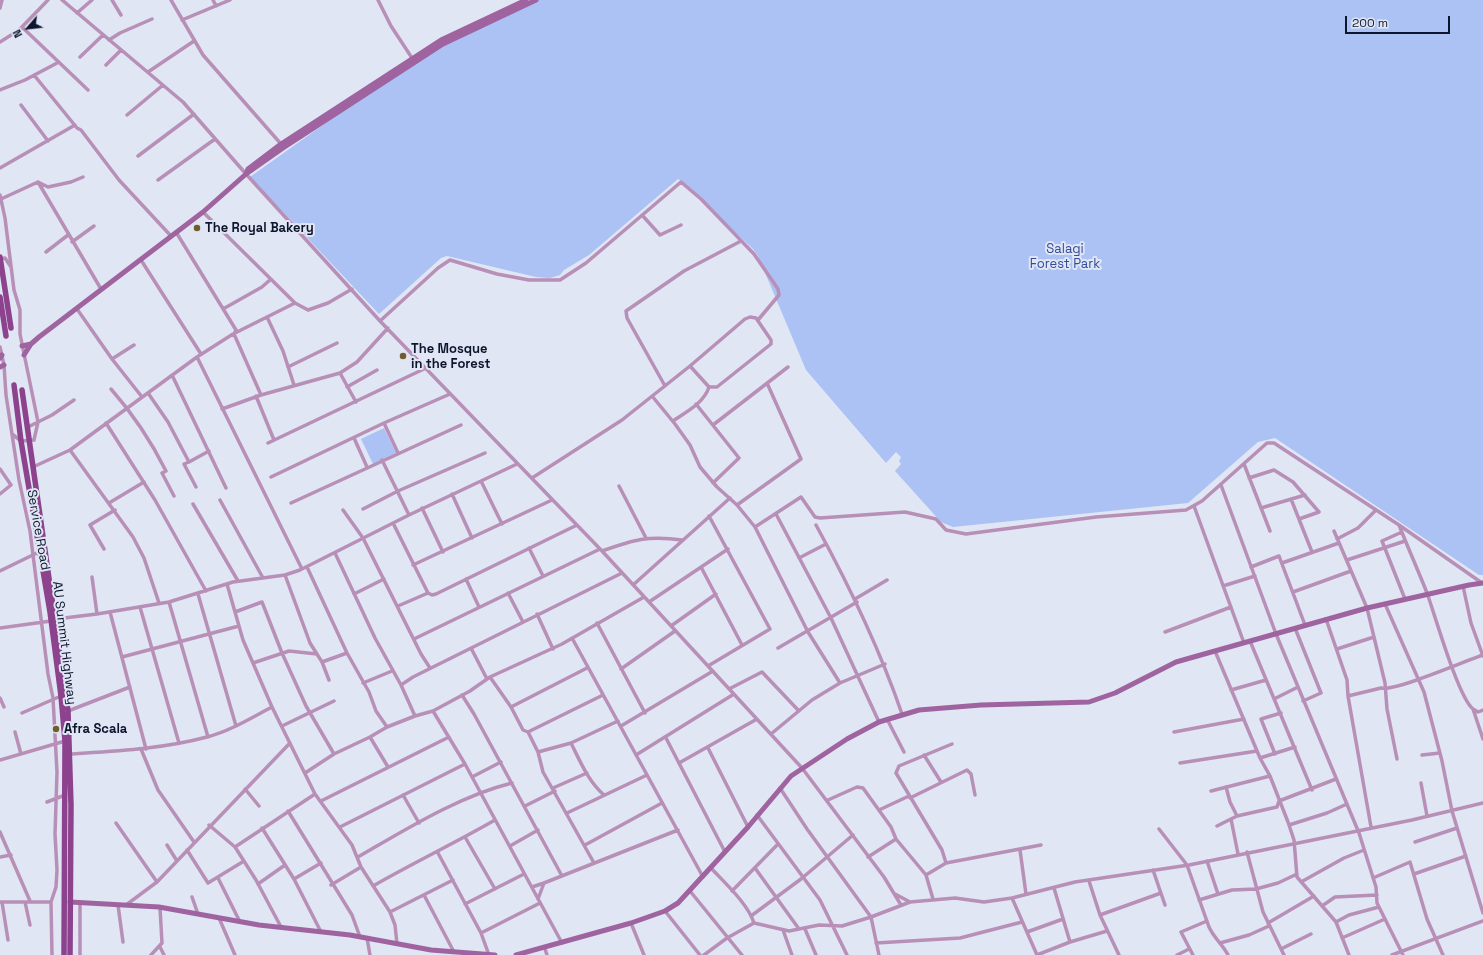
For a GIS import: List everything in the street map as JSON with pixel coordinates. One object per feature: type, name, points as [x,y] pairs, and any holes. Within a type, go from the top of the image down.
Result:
[{"type":"main road","points":[[0,258],[11,328]]},
{"type":"main road","points":[[0,297],[6,336]]},
{"type":"main road","name":"AU Summit Highway","points":[[14,385],[21,441],[54,620],[65,741],[64,955]]},
{"type":"main road","name":"AU Summit Highway","points":[[22,394],[28,426],[54,620],[68,711],[70,754],[70,955]]},
{"type":"street","points":[[0,8],[2,0]]},
{"type":"street","points":[[0,42],[22,27],[48,0]]},
{"type":"street","points":[[62,0],[148,72],[194,114],[246,174],[380,321],[601,550],[729,688],[802,768],[828,800],[901,905]]},
{"type":"street","points":[[77,13],[92,0]]},
{"type":"street","points":[[112,0],[121,15]]},
{"type":"street","points":[[171,0],[203,55],[281,144]]},
{"type":"street","points":[[213,0],[216,6]]},
{"type":"street","points":[[182,20],[230,0]]},
{"type":"street","points":[[378,0],[391,26],[412,58]]},
{"type":"street","points":[[246,174],[248,169],[281,144],[412,58],[441,40],[526,0]]},
{"type":"street","points":[[24,356],[31,344],[203,212],[246,174],[443,44],[536,0]]},
{"type":"street","points":[[110,40],[120,32],[152,19]]},
{"type":"street","points":[[22,27],[88,90]]},
{"type":"street","points":[[80,57],[103,35]]},
{"type":"street","points":[[148,72],[194,41]]},
{"type":"street","points":[[106,65],[121,50]]},
{"type":"street","points":[[0,90],[59,62]]},
{"type":"street","points":[[34,75],[75,125],[81,130],[119,180],[171,236]]},
{"type":"street","points":[[127,115],[163,85]]},
{"type":"street","points":[[21,105],[48,141]]},
{"type":"street","points":[[138,156],[194,114]]},
{"type":"street","points":[[0,168],[75,125]]},
{"type":"street","points":[[158,180],[215,139]]},
{"type":"street","points":[[12,434],[21,441],[34,440],[38,422],[20,334],[20,310],[14,290],[1,197],[38,182],[48,187],[71,182],[83,177]]},
{"type":"street","points":[[38,182],[101,289]]},
{"type":"street","points":[[380,321],[447,261],[453,260],[497,274],[529,280],[560,280],[586,263],[679,183],[683,183],[754,254],[779,292],[779,295],[758,320]]},
{"type":"street","points":[[203,212],[295,303],[308,310],[328,304],[352,290]]},
{"type":"street","points":[[642,215],[660,235],[681,225]]},
{"type":"street","points":[[72,242],[94,226]]},
{"type":"street","points":[[176,232],[236,330],[234,334],[261,395]]},
{"type":"street","points":[[46,252],[68,235]]},
{"type":"street","points":[[665,386],[627,318],[627,309],[684,271],[741,241]]},
{"type":"street","points":[[0,258],[4,258],[12,268]]},
{"type":"street","points":[[141,260],[201,354]]},
{"type":"street","points":[[223,309],[262,287],[271,280]]},
{"type":"street","points":[[33,467],[70,450],[201,354],[235,333],[295,303]]},
{"type":"street","points":[[77,309],[112,359],[142,397]]},
{"type":"street","points":[[267,317],[288,366],[294,385]]},
{"type":"street","points":[[532,478],[596,438],[665,386],[748,317],[753,317],[758,320],[771,340],[771,344],[717,387],[708,388]]},
{"type":"street","points":[[222,409],[256,396],[340,373],[356,362],[388,328]]},
{"type":"street","points":[[288,366],[337,343]]},
{"type":"street","points":[[22,346],[31,344]]},
{"type":"street","points":[[112,359],[134,345]]},
{"type":"street","name":"Service Road","points":[[0,347],[19,480],[30,532],[48,674],[53,698],[56,744],[55,834],[57,878],[51,902],[52,955]]},
{"type":"street","points":[[197,358],[302,569]]},
{"type":"street","points":[[690,366],[708,388]]},
{"type":"street","points":[[713,425],[788,367]]},
{"type":"street","points":[[268,443],[426,368]]},
{"type":"street","points":[[347,387],[377,370]]},
{"type":"street","points":[[340,373],[356,402]]},
{"type":"street","points":[[172,375],[226,488]]},
{"type":"street","points":[[737,505],[801,459],[767,383]]},
{"type":"street","points":[[673,421],[704,397],[708,388]]},
{"type":"street","points":[[111,389],[127,408],[155,449],[166,471],[162,473],[174,496]]},
{"type":"street","points":[[148,393],[168,422],[189,462]]},
{"type":"street","points":[[271,477],[384,423],[450,394]]},
{"type":"street","points":[[256,396],[274,440]]},
{"type":"street","points":[[652,396],[673,421],[690,445],[700,467],[737,505],[755,528],[808,632],[840,683]]},
{"type":"street","points":[[28,426],[52,415],[74,400]]},
{"type":"street","points":[[696,404],[739,458],[738,461],[713,482]]},
{"type":"street","points":[[106,423],[144,482],[206,591]]},
{"type":"street","points":[[384,423],[398,453]]},
{"type":"street","points":[[291,503],[461,425]]},
{"type":"street","points":[[354,438],[367,467]]},
{"type":"street","points":[[755,528],[802,497],[810,511],[815,516],[820,518],[905,512],[936,519],[946,530],[966,534],[1096,517],[1186,510],[1202,502],[1268,443],[1274,443],[1399,525],[1483,584]]},
{"type":"street","points":[[70,450],[115,510],[133,537],[144,558],[159,603]]},
{"type":"street","points":[[196,487],[184,464],[209,451]]},
{"type":"street","points":[[363,509],[398,491],[485,453]]},
{"type":"street","points":[[382,460],[409,515]]},
{"type":"street","points":[[0,628],[168,602],[238,581],[285,575],[302,569],[422,508],[517,464]]},
{"type":"street","points":[[1244,464],[1270,531]]},
{"type":"street","points":[[0,469],[11,485],[0,494]]},
{"type":"street","points":[[1249,478],[1274,470],[1293,482],[1319,512],[1299,519]]},
{"type":"street","points":[[481,481],[502,524]]},
{"type":"street","points":[[109,503],[144,482]]},
{"type":"street","points":[[1220,485],[1276,634],[1358,830],[1373,878],[1379,907],[1402,953]]},
{"type":"street","points":[[619,486],[646,538]]},
{"type":"street","points":[[452,494],[472,538]]},
{"type":"street","points":[[1261,508],[1305,495]]},
{"type":"street","points":[[633,585],[730,498]]},
{"type":"street","points":[[1291,499],[1312,552]]},
{"type":"street","points":[[220,500],[264,578]]},
{"type":"street","points":[[413,565],[552,500]]},
{"type":"street","points":[[193,504],[238,581]]},
{"type":"street","points":[[1194,506],[1244,643]]},
{"type":"street","points":[[422,508],[443,552]]},
{"type":"street","points":[[104,549],[90,525],[115,510]]},
{"type":"street","points":[[343,510],[363,538],[430,668]]},
{"type":"street","points":[[1282,562],[1338,541],[1358,528],[1376,510]]},
{"type":"street","points":[[776,514],[831,618],[879,722]]},
{"type":"street","points":[[708,666],[742,645],[769,631],[770,626],[709,516]]},
{"type":"street","points":[[393,523],[428,593]]},
{"type":"street","points":[[816,524],[856,600],[884,664],[902,714]]},
{"type":"street","points":[[398,606],[428,593],[432,595],[436,594],[577,525]]},
{"type":"street","points":[[1399,525],[1427,594],[1452,666],[1466,700],[1473,709],[1483,739]]},
{"type":"street","points":[[1334,531],[1352,571],[1366,608],[1385,690],[1397,759]]},
{"type":"street","points":[[1402,532],[1382,541],[1405,599]]},
{"type":"street","points":[[414,639],[543,576],[601,550],[636,539],[664,537],[682,540]]},
{"type":"street","points":[[1346,560],[1405,541]]},
{"type":"street","points":[[799,558],[826,544]]},
{"type":"street","points":[[529,548],[543,576]]},
{"type":"street","points":[[649,602],[728,549]]},
{"type":"street","points":[[0,571],[41,551]]},
{"type":"street","points":[[335,553],[415,716]]},
{"type":"street","points":[[1251,567],[1279,556],[1305,625]]},
{"type":"street","points":[[308,566],[347,653],[369,692],[376,711],[387,727]]},
{"type":"street","points":[[701,567],[742,645]]},
{"type":"street","points":[[1292,592],[1352,571]]},
{"type":"street","points":[[401,685],[430,668],[622,573]]},
{"type":"street","points":[[285,575],[310,643],[322,662],[329,680]]},
{"type":"street","points":[[92,576],[98,614]]},
{"type":"street","points":[[1223,586],[1255,576]]},
{"type":"street","points":[[354,594],[384,579]]},
{"type":"street","points":[[466,579],[479,607]]},
{"type":"street","points":[[778,648],[831,618],[887,580]]},
{"type":"street","points":[[227,584],[239,626],[272,708],[315,794],[340,828],[358,857],[361,867],[390,912],[395,925],[397,944]]},
{"type":"street","points":[[516,955],[562,944],[631,923],[665,911],[678,903],[748,828],[780,788],[802,768],[846,739],[879,722],[919,710],[981,705],[1089,702],[1115,693],[1176,662],[1366,608],[1463,586],[1483,584]]},
{"type":"street","points":[[1348,696],[1381,688],[1385,690],[1483,656],[1471,623],[1463,586]]},
{"type":"street","points":[[508,593],[523,622]]},
{"type":"street","points":[[198,594],[236,726]]},
{"type":"street","points":[[671,626],[716,594]]},
{"type":"street","points":[[305,773],[334,754],[387,727],[433,711],[462,695],[488,678],[553,649],[644,597]]},
{"type":"street","points":[[168,602],[208,737]]},
{"type":"street","points":[[235,612],[262,602],[282,653],[306,706],[311,712],[334,754]]},
{"type":"street","points":[[1385,604],[1424,692],[1440,753],[1452,811],[1483,913]]},
{"type":"street","points":[[140,607],[179,743]]},
{"type":"street","points":[[1165,632],[1231,607]]},
{"type":"street","points":[[110,612],[146,748]]},
{"type":"street","points":[[537,614],[553,649]]},
{"type":"street","points":[[1326,619],[1347,680],[1348,696],[1372,827]]},
{"type":"street","points":[[597,623],[645,713]]},
{"type":"street","points":[[122,658],[152,648],[210,636],[239,626]]},
{"type":"street","points":[[1296,628],[1321,694],[1304,701]]},
{"type":"street","points":[[621,669],[675,631]]},
{"type":"street","points":[[572,638],[603,695],[622,726],[636,755],[703,877]]},
{"type":"street","points":[[1337,649],[1374,638]]},
{"type":"street","points":[[1250,641],[1312,790]]},
{"type":"street","points":[[471,648],[488,678],[511,707],[523,730],[528,732],[538,752],[543,772],[594,863]]},
{"type":"street","points":[[253,663],[289,651],[317,654]]},
{"type":"street","points":[[1215,651],[1260,758],[1270,776],[1289,825],[1294,843],[1297,874],[1336,922],[1348,955]]},
{"type":"street","points":[[322,662],[347,653]]},
{"type":"street","points":[[771,734],[812,700],[840,683],[884,664]]},
{"type":"street","points":[[511,707],[588,668]]},
{"type":"street","points":[[363,683],[392,671]]},
{"type":"street","points":[[622,726],[713,671]]},
{"type":"street","points":[[729,688],[762,672],[799,711]]},
{"type":"street","points":[[1231,690],[1266,680]]},
{"type":"street","points":[[68,711],[130,687]]},
{"type":"street","points":[[1274,699],[1298,687]]},
{"type":"street","points":[[636,755],[666,738],[734,694]]},
{"type":"street","points":[[462,695],[501,762],[562,876]]},
{"type":"street","points":[[528,732],[603,695]]},
{"type":"street","points":[[22,712],[61,696]]},
{"type":"street","points":[[0,698],[4,707]]},
{"type":"street","points":[[282,726],[334,701]]},
{"type":"street","points":[[70,754],[141,749],[208,737],[236,726],[272,708]]},
{"type":"street","points":[[1473,709],[1478,712],[1483,710]]},
{"type":"street","points":[[433,711],[465,764],[562,944]]},
{"type":"street","points":[[1275,754],[1260,719],[1281,714]]},
{"type":"street","points":[[679,763],[757,719]]},
{"type":"street","points":[[887,719],[904,752]]},
{"type":"street","points":[[1174,732],[1244,719]]},
{"type":"street","points":[[538,752],[571,743],[618,721]]},
{"type":"street","points":[[15,732],[20,754]]},
{"type":"street","points":[[370,737],[388,767]]},
{"type":"street","points":[[321,801],[449,737]]},
{"type":"street","points":[[666,738],[725,852]]},
{"type":"street","points":[[0,760],[65,741]]},
{"type":"street","points":[[126,905],[157,882],[209,825],[290,743]]},
{"type":"street","points":[[571,743],[586,773],[596,788],[604,795]]},
{"type":"street","points":[[946,863],[942,850],[896,773],[896,770],[898,766],[952,744]]},
{"type":"street","points":[[1260,758],[1275,754],[1294,746]]},
{"type":"street","points":[[708,748],[748,828]]},
{"type":"street","points":[[141,749],[158,790],[194,842]]},
{"type":"street","points":[[1180,763],[1257,751]]},
{"type":"street","points":[[1422,755],[1440,753]]},
{"type":"street","points":[[924,755],[941,782]]},
{"type":"street","points":[[472,777],[501,762]]},
{"type":"street","points":[[340,828],[465,764]]},
{"type":"street","points":[[879,810],[910,797],[964,770],[970,771],[975,795]]},
{"type":"street","points":[[525,806],[586,773]]},
{"type":"street","points":[[567,813],[647,775]]},
{"type":"street","points":[[1211,791],[1270,776]]},
{"type":"street","points":[[1279,801],[1312,790],[1336,779]]},
{"type":"street","points":[[358,857],[419,823],[480,792],[512,783]]},
{"type":"street","points":[[1421,783],[1428,816]]},
{"type":"street","points":[[828,800],[860,787],[863,788],[879,810],[896,839],[926,875],[933,899]]},
{"type":"street","points":[[1226,787],[1230,802],[1237,816]]},
{"type":"street","points":[[780,788],[871,917],[879,955]]},
{"type":"street","points":[[245,789],[259,806]]},
{"type":"street","points":[[235,847],[288,810],[315,794]]},
{"type":"street","points":[[47,802],[65,795]]},
{"type":"street","points":[[403,795],[419,823]]},
{"type":"street","points":[[1217,826],[1237,816],[1277,807],[1279,801]]},
{"type":"street","points":[[584,845],[662,803]]},
{"type":"street","points":[[704,955],[727,938],[754,923],[789,931],[819,925],[842,926],[910,902],[955,898],[984,902],[1012,898],[1075,882],[1187,865],[1452,811],[1483,803]]},
{"type":"street","points":[[1289,825],[1327,813],[1347,804]]},
{"type":"street","points":[[288,810],[321,863],[332,885],[352,915],[360,937]]},
{"type":"street","points":[[757,815],[820,900],[846,955]]},
{"type":"street","points":[[1232,819],[1238,854]]},
{"type":"street","points":[[373,886],[409,865],[438,853],[495,820]]},
{"type":"street","points":[[116,823],[157,882]]},
{"type":"street","points":[[209,825],[235,847],[258,884],[281,927]]},
{"type":"street","points":[[262,828],[294,879],[321,932]]},
{"type":"street","points":[[1415,842],[1457,828]]},
{"type":"street","points":[[1159,829],[1187,865],[1213,935],[1228,955]]},
{"type":"street","points":[[510,846],[538,830]]},
{"type":"street","points":[[532,887],[678,830]]},
{"type":"street","points":[[0,832],[11,855],[28,902],[30,925]]},
{"type":"street","points":[[751,916],[804,877],[853,836]]},
{"type":"street","points":[[465,837],[495,889]]},
{"type":"street","points":[[868,857],[896,839]]},
{"type":"street","points":[[732,890],[778,844]]},
{"type":"street","points":[[167,845],[177,861]]},
{"type":"street","points":[[926,875],[946,863],[1041,846]]},
{"type":"street","points":[[187,850],[208,883],[244,861]]},
{"type":"street","points":[[1020,850],[1026,894]]},
{"type":"street","points":[[1302,882],[1344,858],[1364,850]]},
{"type":"street","points":[[1247,852],[1256,889],[1269,924],[1284,955]]},
{"type":"street","points":[[438,853],[481,933],[490,955]]},
{"type":"street","points":[[0,857],[11,855]]},
{"type":"street","points":[[1414,874],[1466,856]]},
{"type":"street","points":[[1207,861],[1218,894]]},
{"type":"street","points":[[1373,878],[1410,862],[1435,938],[1444,955]]},
{"type":"street","points":[[294,879],[321,863]]},
{"type":"street","points":[[258,884],[285,865]]},
{"type":"street","points":[[332,885],[361,867]]},
{"type":"street","points":[[711,868],[732,890],[751,916],[754,923]]},
{"type":"street","points":[[755,868],[799,929]]},
{"type":"street","points":[[1153,870],[1165,905]]},
{"type":"street","points":[[465,904],[524,874]]},
{"type":"street","points":[[1200,900],[1232,890],[1256,889],[1278,883],[1297,874]]},
{"type":"street","points":[[218,878],[240,922]]},
{"type":"street","points":[[390,912],[453,880]]},
{"type":"street","points":[[1089,880],[1107,931],[1120,955]]},
{"type":"street","points":[[481,933],[539,901],[544,883]]},
{"type":"street","points":[[1054,888],[1070,942]]},
{"type":"street","points":[[690,891],[742,955]]},
{"type":"street","points":[[894,893],[910,902]]},
{"type":"street","points":[[1100,914],[1161,893]]},
{"type":"street","points":[[424,895],[454,952]]},
{"type":"street","points":[[1322,906],[1335,897],[1376,895]]},
{"type":"street","points":[[1220,943],[1249,934],[1269,924],[1314,896]]},
{"type":"street","points":[[192,897],[198,914]]},
{"type":"street","points":[[1012,898],[1037,955],[1070,942],[1107,931]]},
{"type":"street","points":[[8,940],[1,902],[51,902]]},
{"type":"street","points":[[70,902],[80,904],[126,905],[160,908],[240,922],[367,938],[426,952],[454,952],[495,955]]},
{"type":"street","points":[[80,904],[80,955]]},
{"type":"street","points":[[118,905],[123,942]]},
{"type":"street","points":[[1336,922],[1349,915],[1379,907]]},
{"type":"street","points":[[151,955],[160,947],[162,943],[160,908]]},
{"type":"street","points":[[665,911],[700,955]]},
{"type":"street","points":[[219,918],[235,955]]},
{"type":"street","points":[[1027,932],[1063,919]]},
{"type":"street","points":[[1342,938],[1385,919]]},
{"type":"street","points":[[1193,955],[1181,932],[1207,921]]},
{"type":"street","points":[[1392,955],[1402,953],[1435,938],[1483,921]]},
{"type":"street","points":[[876,943],[960,938],[1022,922]]},
{"type":"street","points":[[631,923],[644,955]]},
{"type":"street","points":[[805,929],[816,955]]},
{"type":"street","points":[[782,930],[792,955]]},
{"type":"street","points":[[1281,949],[1311,934]]},
{"type":"street","points":[[367,938],[370,955]]},
{"type":"street","points":[[160,947],[164,955]]},
{"type":"street","points":[[545,948],[547,955]]},
{"type":"street","points":[[1177,955],[1189,949]]},
{"type":"green space","name":"Salagi Forest Park","points":[[532,0],[1483,0],[1483,575],[1479,575],[1275,438],[1258,442],[1188,503],[953,527],[941,522],[895,471],[901,464],[899,461],[901,457],[896,452],[886,463],[806,370],[758,256],[753,249],[678,179],[589,255],[564,270],[560,275],[550,278],[536,277],[447,256],[441,258],[379,314],[250,177],[341,112],[448,42]]},
{"type":"green space","points":[[384,428],[396,453],[373,464],[361,439]]},
{"type":"place","name":"The Royal Bakery","points":[[197,228]]},
{"type":"place","name":"The Mosque in the Forest","points":[[403,356]]},
{"type":"place","name":"Afra Scala","points":[[56,729]]}]
